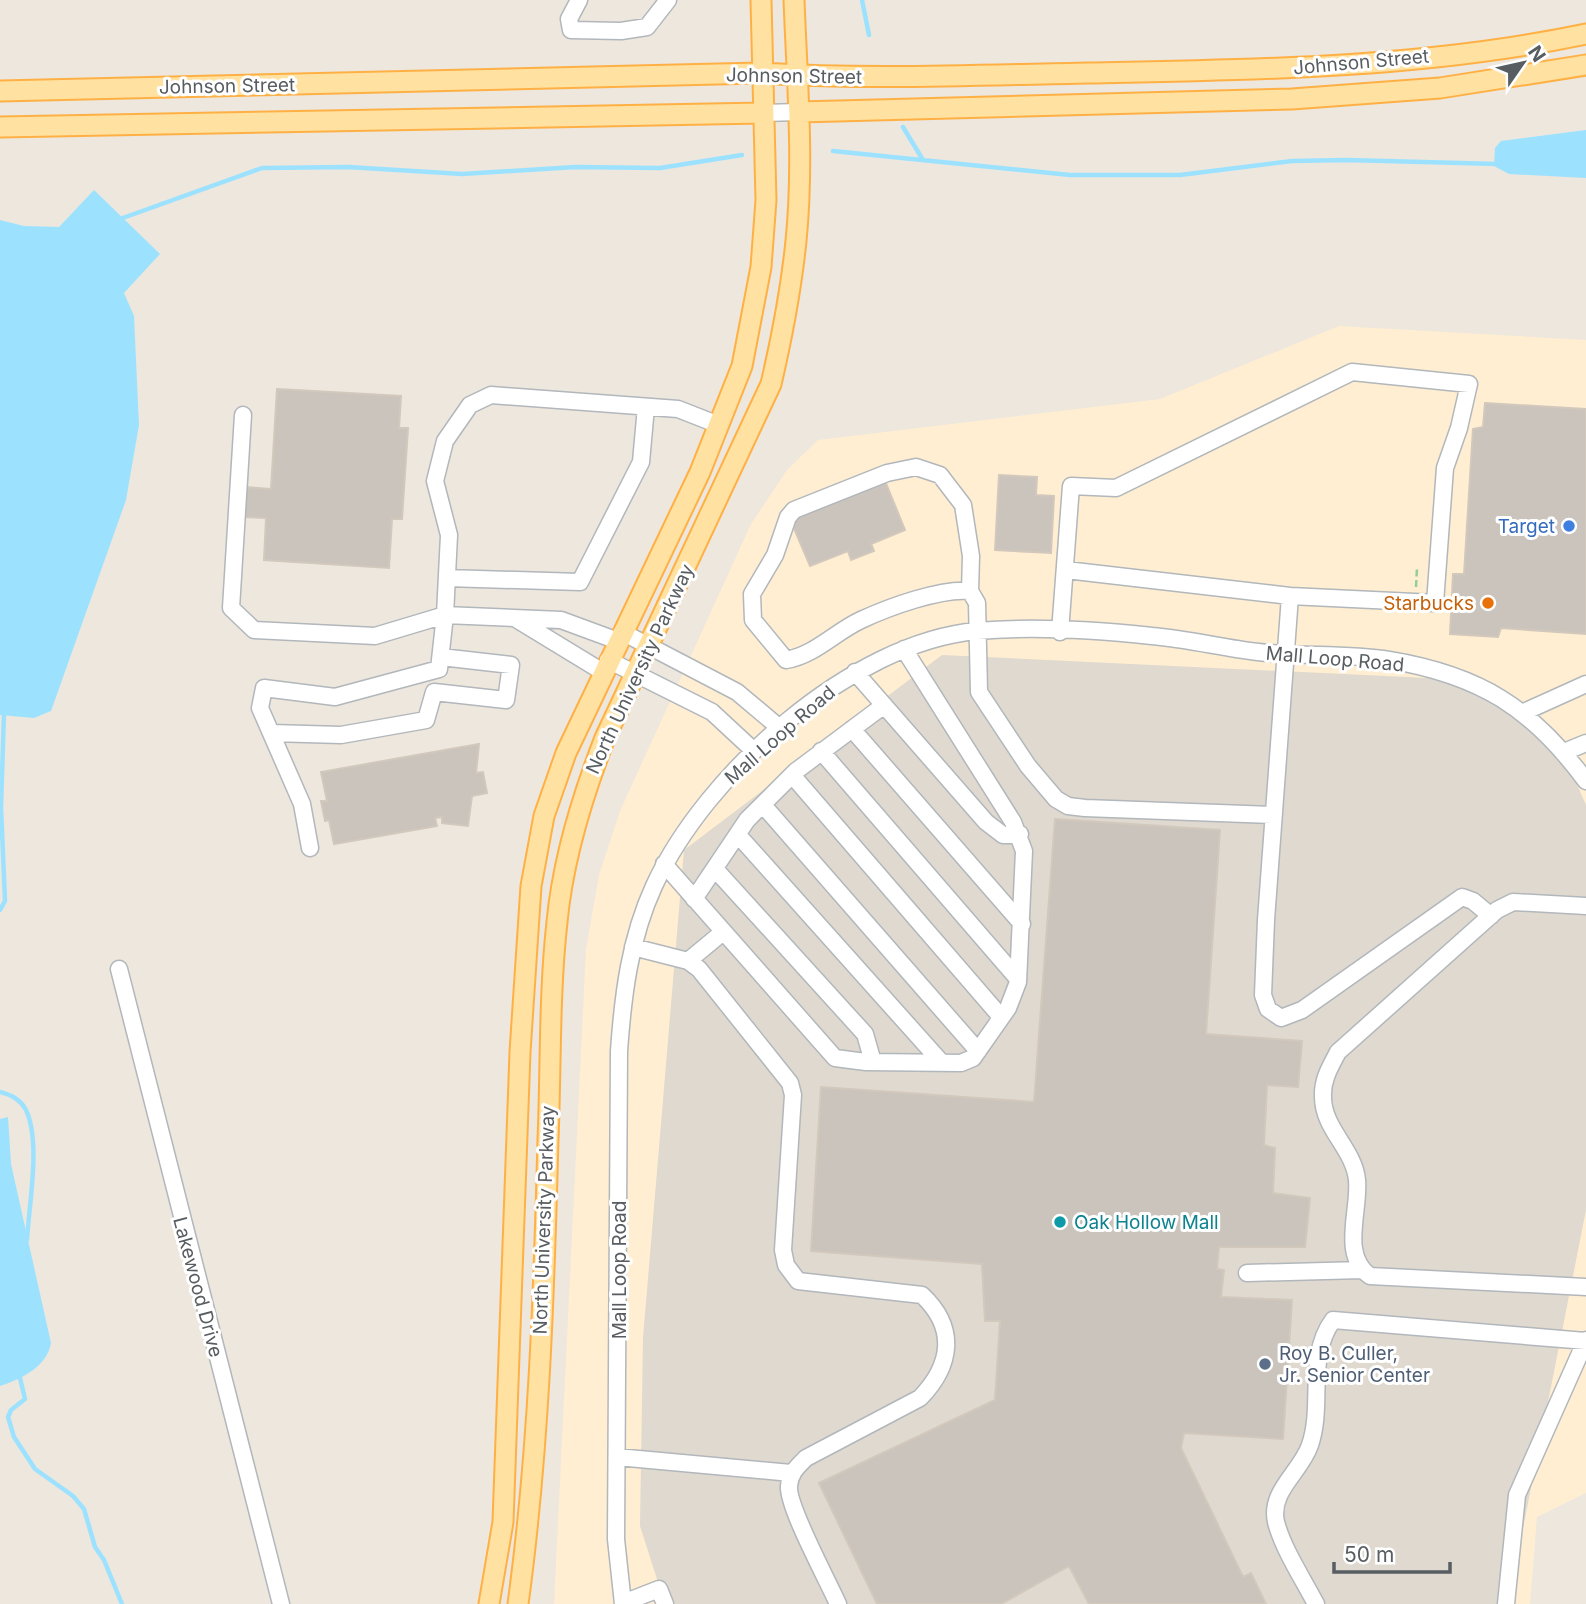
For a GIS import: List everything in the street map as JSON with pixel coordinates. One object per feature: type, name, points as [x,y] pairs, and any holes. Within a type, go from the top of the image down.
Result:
[{"type":"main road","name":"North University Parkway","points":[[489,1604],[503,1522],[520,1052],[531,886],[544,816],[566,753],[700,472],[742,366],[761,267],[765,200],[760,73],[761,0]]},
{"type":"main road","name":"North University Parkway","points":[[518,1604],[537,1430],[557,921],[582,796],[605,738],[771,384],[783,333],[796,240],[799,112],[794,0]]},
{"type":"main road","name":"Johnson Street","points":[[0,91],[760,73],[837,78],[1295,68],[1464,53],[1586,34]]},
{"type":"main road","name":"Johnson Street","points":[[799,112],[1292,99],[1440,88],[1586,65]]},
{"type":"main road","name":"Johnson Street","points":[[0,127],[763,113]]},
{"type":"street","points":[[579,0],[569,19],[571,30],[621,31],[647,27],[668,0]]},
{"type":"street","name":"Johnson Street","points":[[763,113],[799,112]]},
{"type":"street","points":[[1060,632],[1071,486],[1116,488],[1352,372],[1469,384],[1459,428],[1445,468],[1435,603],[1290,596],[1066,570]]},
{"type":"street","points":[[271,733],[341,735],[426,720],[440,663],[449,535],[435,481],[445,441],[470,405],[491,396],[678,409],[719,425]]},
{"type":"street","points":[[447,578],[580,582],[641,462],[646,407]]},
{"type":"street","points":[[243,415],[231,608],[254,630],[375,636],[445,615],[561,620],[649,646],[737,692],[780,729]]},
{"type":"street","points":[[970,591],[952,589],[861,620],[800,658],[786,660],[753,620],[751,594],[775,555],[783,527],[794,510],[887,473],[916,467],[940,475],[962,505],[971,556],[970,591],[977,603],[975,631],[979,692],[1028,766],[1056,799],[1068,806],[1085,808],[1274,815]]},
{"type":"street","points":[[1290,596],[1264,995],[1268,1009],[1281,1018],[1302,1010],[1462,897],[1474,901],[1490,915]]},
{"type":"street","points":[[514,618],[606,666],[635,674],[712,712],[754,751]]},
{"type":"street","name":"Mall Loop Road","points":[[623,1604],[616,1539],[619,1051],[622,1000],[633,947],[664,864],[702,808],[754,751],[855,672],[904,649],[975,631],[1060,632],[1152,636],[1286,654],[1389,660],[1469,680],[1524,712],[1564,752],[1586,780]]},
{"type":"street","points":[[664,864],[835,1058],[873,1062],[961,1063],[973,1058],[1016,991],[1024,870],[1020,834],[904,649]]},
{"type":"street","points":[[310,848],[302,804],[260,708],[264,688],[335,697],[440,663],[511,665],[506,700],[434,692]]},
{"type":"street","points":[[855,672],[986,822],[1003,835],[1020,834]]},
{"type":"street","points":[[1524,712],[1586,684]]},
{"type":"street","points":[[694,899],[738,835],[792,775],[883,706]]},
{"type":"street","points":[[852,729],[1022,924]]},
{"type":"street","points":[[1564,752],[1586,743]]},
{"type":"street","points":[[821,751],[1018,979]]},
{"type":"street","points":[[792,775],[1001,1017]]},
{"type":"street","points":[[763,805],[978,1051]]},
{"type":"street","points":[[738,835],[942,1063]]},
{"type":"street","points":[[715,869],[865,1034],[873,1062]]},
{"type":"street","points":[[1586,906],[1513,902],[1490,915],[1338,1052],[1326,1074],[1323,1099],[1325,1112],[1352,1162],[1357,1178],[1354,1256],[1362,1270],[1370,1276],[1586,1287]]},
{"type":"street","points":[[688,961],[723,932]]},
{"type":"street","points":[[633,947],[688,961],[719,992],[790,1083],[793,1094],[783,1250],[790,1272],[797,1281],[922,1295],[937,1309],[943,1325],[945,1364],[933,1384],[919,1398],[806,1458],[791,1473],[788,1489],[795,1510],[838,1604]]},
{"type":"street","name":"Lakewood Drive","points":[[119,969],[281,1604]]},
{"type":"street","points":[[1247,1273],[1362,1270]]},
{"type":"street","points":[[1316,1604],[1276,1521],[1276,1505],[1279,1494],[1304,1460],[1311,1443],[1317,1359],[1322,1336],[1333,1320],[1586,1340],[1517,1495],[1506,1604]]},
{"type":"street","points":[[617,1457],[791,1473]]},
{"type":"street","points":[[623,1604],[659,1589],[665,1604]]},
{"type":"shaded area","points":[[1339,326],[1586,340],[1586,1493],[1537,1517],[1530,1604],[554,1604],[586,949],[599,875],[620,811],[751,524],[787,470],[818,440],[1160,399]]},
{"type":"shaded area","points":[[942,655],[1469,680],[1560,746],[1586,805],[1586,1210],[1508,1604],[665,1604],[640,1526],[643,1338],[684,850]]},
{"type":"water","points":[[1586,130],[1586,178],[1509,174],[1494,166],[1495,148],[1501,141]]},
{"type":"water","points":[[94,190],[160,254],[124,293],[134,316],[139,425],[126,500],[51,711],[34,718],[0,715],[0,220],[24,226],[59,227]]},
{"type":"water","points":[[8,1117],[11,1164],[51,1343],[44,1359],[32,1371],[0,1386],[0,1119]]},
{"type":"building","points":[[277,389],[401,396],[399,428],[408,428],[402,519],[392,519],[389,568],[264,560],[266,518],[244,517],[245,487],[271,489]]},
{"type":"building","points":[[1485,403],[1586,409],[1586,634],[1501,628],[1498,637],[1450,634],[1453,574],[1464,574],[1473,429],[1483,427]]},
{"type":"building","points":[[999,475],[1037,477],[1036,495],[1054,496],[1051,553],[995,550]]},
{"type":"building","points":[[885,481],[905,530],[871,544],[874,551],[851,560],[848,551],[810,566],[790,519]]},
{"type":"building","points":[[479,744],[476,773],[483,772],[487,793],[472,796],[468,826],[442,823],[442,817],[435,818],[437,826],[334,844],[329,820],[325,821],[321,801],[327,801],[321,772]]},
{"type":"building","name":"Oak Hollow Mall","points":[[1055,819],[1220,830],[1206,1034],[1302,1041],[1298,1087],[1267,1085],[1264,1145],[1275,1148],[1273,1193],[1310,1198],[1305,1247],[1219,1247],[1217,1269],[1224,1270],[1221,1297],[1292,1300],[1283,1439],[1184,1433],[1181,1448],[1243,1577],[1251,1573],[1266,1604],[1089,1604],[1069,1566],[1001,1604],[877,1604],[819,1483],[995,1400],[1000,1321],[985,1321],[982,1264],[811,1251],[821,1087],[1034,1102]]},
{"type":"waterway","points":[[862,0],[869,35]]},
{"type":"waterway","points":[[903,127],[923,160]]},
{"type":"waterway","points":[[833,151],[1070,175],[1180,175],[1292,161],[1498,164]]},
{"type":"waterway","points":[[120,219],[262,168],[348,167],[462,174],[575,167],[660,168],[742,155]]},
{"type":"waterway","points":[[0,910],[5,901],[1,807],[4,713]]},
{"type":"waterway","points":[[0,1092],[11,1096],[26,1110],[33,1139],[27,1240]]},
{"type":"waterway","points":[[19,1374],[25,1399],[11,1410],[8,1417],[14,1437],[35,1469],[73,1496],[84,1509],[95,1547],[104,1560],[122,1604]]},
{"type":"place","name":"Target","points":[[1569,526]]},
{"type":"place","name":"Starbucks","points":[[1488,603]]},
{"type":"place","name":"Oak Hollow Mall","points":[[1060,1222]]},
{"type":"place","name":"Roy B. Culler, Jr. Senior Center","points":[[1265,1364]]}]
